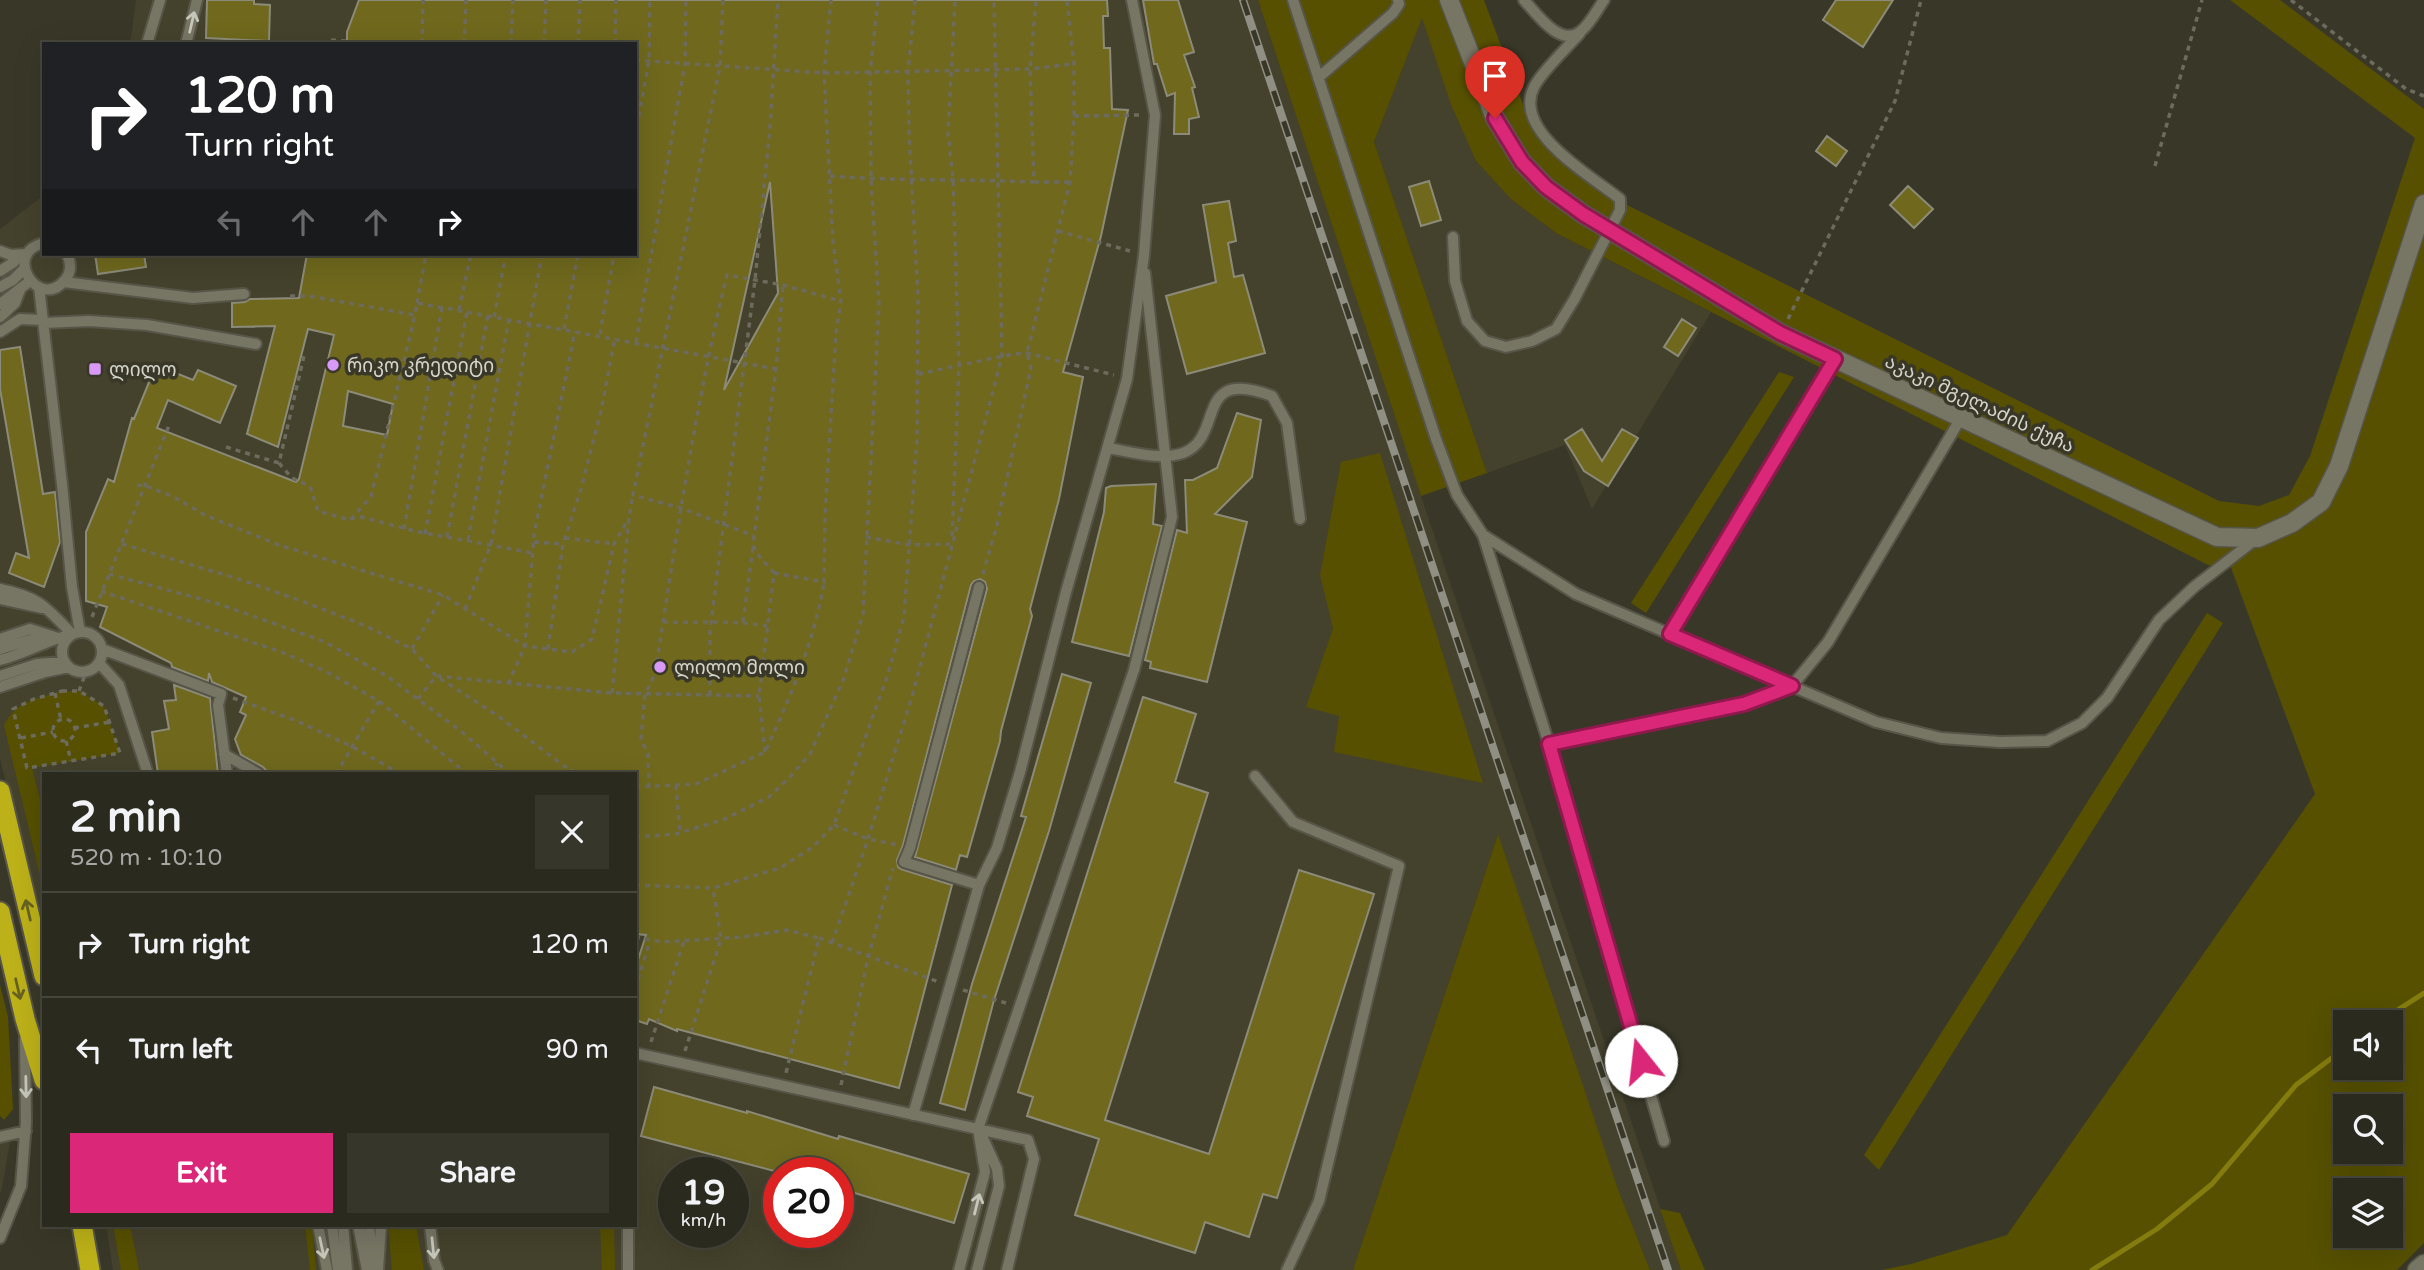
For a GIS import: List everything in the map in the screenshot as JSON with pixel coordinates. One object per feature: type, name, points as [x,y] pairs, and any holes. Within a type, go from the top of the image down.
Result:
[{"type":"highway","points":[[0,791],[42,968]]},
{"type":"highway","points":[[0,912],[25,1019],[42,1074]]},
{"type":"highway","points":[[82,1227],[90,1270]]},
{"type":"street","name":"აკაკი მგელაძის ქუჩა","points":[[1449,0],[1495,118],[1522,162],[1546,187],[1609,230],[1780,333],[2217,537],[2258,538],[2292,523],[2321,502],[2339,466],[2424,204]]},
{"type":"street","points":[[2417,1270],[2424,1264]]},
{"type":"lane","points":[[149,42],[160,0]]},
{"type":"lane","points":[[186,42],[197,0]]},
{"type":"lane","points":[[913,1115],[979,885],[997,848],[1005,822],[1066,592],[1127,379],[1143,255],[1155,115],[1132,0]]},
{"type":"lane","points":[[1293,0],[1436,439],[1457,495],[1483,535],[1549,744],[1664,1141]]},
{"type":"lane","points":[[1318,78],[1393,13],[1399,4],[1398,0]]},
{"type":"lane","points":[[1524,0],[1556,32],[1568,37],[1580,33]]},
{"type":"lane","points":[[1453,237],[1455,281],[1467,321],[1485,341],[1506,348],[1532,341],[1556,329],[1620,210],[1620,199],[1554,148],[1534,123],[1529,103],[1534,86],[1580,33],[1604,0]]},
{"type":"lane","points":[[11,255],[42,241]]},
{"type":"lane","points":[[11,255],[35,284],[43,322],[72,587],[80,633]]},
{"type":"lane","points":[[0,271],[14,262],[11,255]]},
{"type":"lane","points":[[959,1270],[985,1172],[978,1129],[1134,670],[1172,517],[1143,255]]},
{"type":"lane","points":[[64,282],[70,268],[67,256]]},
{"type":"lane","points":[[0,287],[13,280],[24,269]]},
{"type":"lane","points":[[0,304],[20,290],[35,284],[52,288],[64,282],[193,298],[244,294]]},
{"type":"lane","points":[[0,317],[15,303],[20,290]]},
{"type":"lane","points":[[0,332],[20,319],[43,322],[89,321],[147,325],[256,344]]},
{"type":"lane","points":[[1670,634],[1835,359]]},
{"type":"lane","points":[[1108,448],[1165,457],[1189,450],[1201,439],[1215,400],[1230,390],[1255,390],[1272,397],[1287,423],[1300,519]]},
{"type":"lane","points":[[1549,744],[1744,704],[1792,686],[1828,642],[1961,418]]},
{"type":"lane","points":[[1483,535],[1576,594],[1876,722],[1941,738],[2000,742],[2047,741],[2082,723],[2107,698],[2159,620],[2194,587],[2258,538]]},
{"type":"lane","points":[[979,587],[911,848],[904,862],[979,885]]},
{"type":"lane","points":[[0,589],[30,596],[80,633],[97,639],[102,649],[99,663],[86,672],[67,665],[37,664],[0,677]]},
{"type":"lane","points":[[0,599],[48,610]]},
{"type":"lane","points":[[0,639],[30,629],[53,636]]},
{"type":"lane","points":[[0,649],[53,636],[80,633]]},
{"type":"lane","points":[[67,665],[62,650],[67,639],[80,633]]},
{"type":"lane","points":[[0,660],[27,653],[53,636]]},
{"type":"lane","points":[[102,649],[221,694],[218,705],[227,772]]},
{"type":"lane","points":[[99,663],[119,685],[147,772]]},
{"type":"lane","points":[[0,687],[67,665]]},
{"type":"lane","points":[[224,754],[256,772]]},
{"type":"lane","points":[[1255,776],[1293,822],[1399,866],[1319,1201],[1287,1270]]},
{"type":"lane","points":[[0,1238],[21,1186],[26,1131],[25,1019]]},
{"type":"lane","points":[[641,1055],[1028,1140],[1034,1159],[1007,1270]]},
{"type":"lane","points":[[977,1270],[999,1186],[997,1169],[978,1129]]},
{"type":"lane","points":[[0,1137],[26,1131]]},
{"type":"lane","points":[[318,1227],[327,1270]]},
{"type":"lane","points":[[332,1227],[338,1270]]},
{"type":"lane","points":[[343,1227],[347,1270]]},
{"type":"lane","points":[[359,1227],[370,1270]]},
{"type":"lane","points":[[369,1227],[370,1270]]},
{"type":"lane","points":[[378,1270],[381,1227]]},
{"type":"lane","points":[[430,1227],[434,1261],[439,1270]]},
{"type":"lane","points":[[628,1227],[628,1270]]},
{"type":"path","points":[[422,42],[423,0]]},
{"type":"path","points":[[464,42],[466,0]]},
{"type":"path","points":[[512,42],[513,0]]},
{"type":"path","points":[[544,42],[546,0]]},
{"type":"path","points":[[578,42],[580,0]]},
{"type":"path","points":[[615,42],[616,0]]},
{"type":"path","points":[[637,125],[649,61],[650,0]]},
{"type":"path","points":[[636,342],[685,63],[686,0]]},
{"type":"path","points":[[612,693],[629,519],[720,66],[723,0]]},
{"type":"path","points":[[710,695],[711,624],[755,280],[778,0]]},
{"type":"path","points":[[637,787],[695,784],[765,752],[804,660],[820,610],[824,582],[825,502],[836,333],[841,301],[832,242],[824,74],[831,0]]},
{"type":"path","points":[[637,837],[680,833],[725,819],[769,797],[810,754],[844,678],[863,614],[879,304],[871,179],[870,73],[878,0]]},
{"type":"path","points":[[637,885],[713,888],[780,868],[813,847],[834,825],[887,677],[904,617],[917,440],[918,296],[908,72],[915,0]]},
{"type":"path","points":[[952,544],[959,366],[953,180],[948,132],[955,0]]},
{"type":"path","points":[[832,943],[868,839],[913,693],[1002,357],[994,0]]},
{"type":"path","points":[[1034,182],[1030,69],[1036,0]]},
{"type":"path","points":[[979,587],[997,525],[1031,368],[1027,353],[1070,182],[1074,64],[1067,0]]},
{"type":"path","points":[[1780,333],[1895,101],[1921,0]]},
{"type":"path","points":[[2155,166],[2202,0]]},
{"type":"path","points":[[2291,0],[2406,89],[2424,96]]},
{"type":"path","points":[[331,40],[361,42]]},
{"type":"path","points":[[637,60],[824,74],[1030,69],[1074,64]]},
{"type":"path","points":[[1074,116],[1155,115]]},
{"type":"path","points":[[829,176],[1070,182]]},
{"type":"path","points":[[1058,232],[1143,255]]},
{"type":"path","points":[[349,520],[371,497],[415,315],[426,256]]},
{"type":"path","points":[[459,310],[471,256]]},
{"type":"path","points":[[494,317],[506,256]]},
{"type":"path","points":[[465,609],[491,544],[542,256]]},
{"type":"path","points":[[564,329],[578,256]]},
{"type":"path","points":[[600,335],[614,256]]},
{"type":"path","points":[[649,788],[649,754],[641,740],[645,694],[655,674],[708,356],[727,275],[783,285],[841,301]]},
{"type":"path","points":[[743,622],[776,369],[783,285]]},
{"type":"path","points":[[290,296],[309,296],[415,315]]},
{"type":"path","points":[[416,303],[776,369]]},
{"type":"path","points":[[404,529],[442,307]]},
{"type":"path","points":[[425,534],[467,312]]},
{"type":"path","points":[[447,537],[488,315]]},
{"type":"path","points":[[468,540],[509,319]]},
{"type":"path","points":[[508,684],[525,646],[534,542],[575,331]]},
{"type":"path","points":[[548,649],[563,544],[598,424],[615,338]]},
{"type":"path","points":[[918,374],[1027,353],[1127,379]]},
{"type":"path","points":[[279,463],[304,355]]},
{"type":"path","points":[[80,633],[122,544],[170,422]]},
{"type":"path","points":[[226,447],[279,463],[292,478],[310,486],[318,511],[349,520],[360,517],[425,534],[533,553]]},
{"type":"path","points":[[137,485],[174,497],[205,515],[279,545],[443,595],[525,646],[572,652],[592,639],[614,544],[629,519]]},
{"type":"path","points":[[633,495],[681,508],[754,536]]},
{"type":"path","points":[[866,537],[910,545],[952,544]]},
{"type":"path","points":[[565,538],[614,544]]},
{"type":"path","points":[[534,542],[563,544]]},
{"type":"path","points":[[122,544],[279,593],[366,626],[412,649],[436,676],[498,716],[575,772]]},
{"type":"path","points":[[753,545],[774,573],[824,582]]},
{"type":"path","points":[[765,752],[759,696],[774,573]]},
{"type":"path","points":[[109,574],[219,604],[323,641],[387,676],[462,732],[508,772]]},
{"type":"path","points":[[101,591],[284,653],[325,671],[379,701],[465,772]]},
{"type":"path","points":[[412,649],[443,595]]},
{"type":"path","points":[[663,622],[743,622],[767,626]]},
{"type":"path","points":[[79,691],[86,672]]},
{"type":"path","points":[[418,699],[436,676]]},
{"type":"path","points":[[436,676],[612,693],[759,696]]},
{"type":"path","points":[[79,691],[104,706],[120,753],[27,768],[13,709],[55,693],[79,691]]},
{"type":"path","points":[[55,693],[61,720]]},
{"type":"path","points":[[221,694],[298,721],[397,772]]},
{"type":"path","points":[[337,772],[379,701]]},
{"type":"path","points":[[61,720],[68,720],[74,728],[72,737],[66,741],[56,738],[53,732],[56,723],[61,720]]},
{"type":"path","points":[[74,728],[111,722]]},
{"type":"path","points":[[21,738],[53,732]]},
{"type":"path","points":[[66,741],[71,761]]},
{"type":"path","points":[[491,772],[497,762]]},
{"type":"path","points":[[676,785],[680,833]]},
{"type":"path","points":[[834,825],[868,839],[911,848]]},
{"type":"path","points":[[838,1098],[868,958],[894,866],[904,862]]},
{"type":"path","points":[[681,1063],[721,939],[713,888]]},
{"type":"path","points":[[637,938],[650,941],[684,941],[787,930],[819,938],[868,958],[1020,1007]]},
{"type":"path","points":[[783,1085],[819,938]]},
{"type":"path","points":[[637,983],[650,941]]},
{"type":"path","points":[[641,1055],[684,941]]},
{"type":"shaded area","name":"ლილო მოლი","points":[[136,0],[1258,0],[1681,1270],[1650,1270],[1618,1189],[1497,836],[1353,1270],[113,1270],[106,1227],[637,1227],[637,772],[42,772],[42,924],[0,759],[0,229],[42,197],[42,256],[637,256],[637,42],[130,42]],"holes":[[[1333,628],[1483,783],[1339,715],[1307,707]]]},
{"type":"shaded area","points":[[1258,0],[1484,0],[1531,126],[1558,155],[1625,204],[2219,501],[2259,506],[2289,495],[2310,456],[2415,138],[2230,0],[2280,0],[2424,109],[2424,1243],[2397,1270],[1882,1270],[2007,1235],[2315,794],[2230,565],[2208,565],[1556,233],[1512,200],[1476,161],[1451,105],[1422,18],[1374,142],[1487,473],[1421,496]]},
{"type":"shaded area","points":[[1422,17],[1451,105],[1476,160],[1512,200],[1556,233],[1711,312],[1592,509],[1565,445],[1487,473],[1374,142]]},
{"type":"shaded area","points":[[1779,372],[1794,377],[1646,613],[1631,603]]},
{"type":"shaded area","points":[[1380,453],[1483,783],[1334,752],[1339,716],[1306,707],[1333,628],[1320,575],[1341,462]]},
{"type":"shaded area","points":[[2207,613],[2223,623],[1879,1170],[1864,1155]]},
{"type":"shaded area","points":[[62,691],[79,691],[104,706],[120,753],[32,768],[42,808],[42,884],[4,725],[21,706]]},
{"type":"shaded area","points":[[1498,834],[1618,1189],[1650,1270],[1353,1270]]},
{"type":"shaded area","points":[[0,985],[8,1017],[13,1109],[4,1120],[0,1116]]},
{"type":"shaded area","points":[[10,1141],[2,1188],[0,1194],[0,1143]]},
{"type":"shaded area","points":[[1660,1209],[1680,1213],[1705,1270],[1681,1270]]},
{"type":"shaded area","points":[[113,1227],[130,1227],[139,1270],[121,1270]]},
{"type":"shaded area","points":[[305,1227],[312,1227],[316,1270],[310,1270]]},
{"type":"shaded area","points":[[388,1227],[416,1227],[424,1270],[392,1270]]},
{"type":"shaded area","points":[[600,1227],[614,1227],[615,1270],[602,1270]]},
{"type":"building","points":[[207,0],[254,0],[254,4],[270,5],[269,41],[206,38]]},
{"type":"building","points":[[359,0],[1107,0],[1108,16],[1103,16],[1104,48],[1110,48],[1112,109],[1128,110],[1101,236],[1063,372],[1083,377],[1059,499],[1030,609],[1032,616],[967,857],[960,855],[956,870],[915,857],[987,589],[985,582],[980,579],[971,585],[897,860],[901,869],[952,885],[899,1088],[677,1031],[649,1019],[647,1024],[637,1021],[637,963],[646,935],[637,934],[637,772],[267,772],[241,755],[235,739],[246,715],[240,712],[246,697],[212,682],[209,673],[208,681],[172,667],[171,663],[100,627],[107,607],[86,601],[86,532],[108,479],[114,482],[132,418],[134,419],[156,365],[193,380],[198,370],[236,386],[220,423],[168,400],[157,428],[296,482],[299,479],[334,335],[308,329],[278,447],[247,434],[275,326],[232,327],[232,303],[250,299],[299,298],[307,256],[637,256],[637,42],[347,42],[347,32]],"holes":[[[770,182],[778,293],[724,390]],[[348,391],[393,404],[387,435],[343,426]]]},
{"type":"building","points":[[1143,0],[1178,0],[1194,52],[1184,55],[1195,87],[1192,88],[1199,117],[1189,119],[1189,134],[1174,134],[1175,93],[1167,96],[1157,64],[1154,64]]},
{"type":"building","points":[[1836,0],[1893,0],[1863,47],[1823,20]]},
{"type":"building","points":[[1827,136],[1847,151],[1836,166],[1816,151]]},
{"type":"building","points":[[1429,181],[1441,220],[1421,226],[1409,187]]},
{"type":"building","points":[[1908,186],[1933,209],[1914,228],[1890,205]]},
{"type":"building","points":[[1229,201],[1236,241],[1228,243],[1234,277],[1243,275],[1265,353],[1187,374],[1166,296],[1216,282],[1203,205]]},
{"type":"building","points":[[95,256],[144,256],[146,267],[98,274]]},
{"type":"building","points":[[1682,319],[1696,328],[1678,356],[1664,347]]},
{"type":"building","points":[[20,347],[43,494],[55,492],[60,542],[44,587],[9,573],[16,553],[29,558],[0,389],[0,350]]},
{"type":"building","points":[[1237,413],[1261,420],[1252,477],[1215,514],[1247,522],[1207,682],[1150,668],[1151,662],[1145,660],[1177,530],[1187,533],[1185,480],[1193,480],[1217,468]]},
{"type":"building","points":[[1582,429],[1602,461],[1622,429],[1638,438],[1608,486],[1584,471],[1565,440]]},
{"type":"building","points":[[1156,484],[1153,524],[1162,526],[1129,656],[1072,642],[1104,512],[1106,488]]},
{"type":"building","points":[[1062,674],[1091,683],[1049,831],[994,1000],[965,1110],[940,1103],[972,984],[1026,817],[1021,816]]},
{"type":"building","points":[[174,685],[210,698],[218,772],[158,772],[152,732],[169,729],[164,701],[176,700]]},
{"type":"building","points":[[1143,697],[1196,714],[1175,782],[1208,793],[1105,1120],[1209,1154],[1299,870],[1374,894],[1277,1198],[1263,1194],[1249,1237],[1205,1222],[1195,1253],[1075,1215],[1099,1139],[1027,1116],[1033,1097],[1018,1092]]},
{"type":"building","points":[[654,1087],[969,1174],[954,1223],[854,1193],[854,1157],[763,1157],[763,1168],[749,1164],[749,1157],[721,1157],[641,1136]]},
{"type":"waterway","points":[[2398,1010],[2424,993]]},
{"type":"waterway","points":[[2092,1270],[2157,1229],[2212,1184],[2296,1085],[2333,1057]]},
{"type":"railway","points":[[1243,0],[1668,1270]]},
{"type":"place","name":"რიკო კრედიტი","points":[[333,365]]},
{"type":"place","name":"ლილო","points":[[95,369]]},
{"type":"place","name":"ლილო მოლი","points":[[660,667]]},
{"type":"route","points":[[1495,118],[1522,162],[1546,187],[1583,214],[1780,333],[1835,359],[1670,634],[1792,686],[1744,704],[1549,744],[1641,1061]]}]
